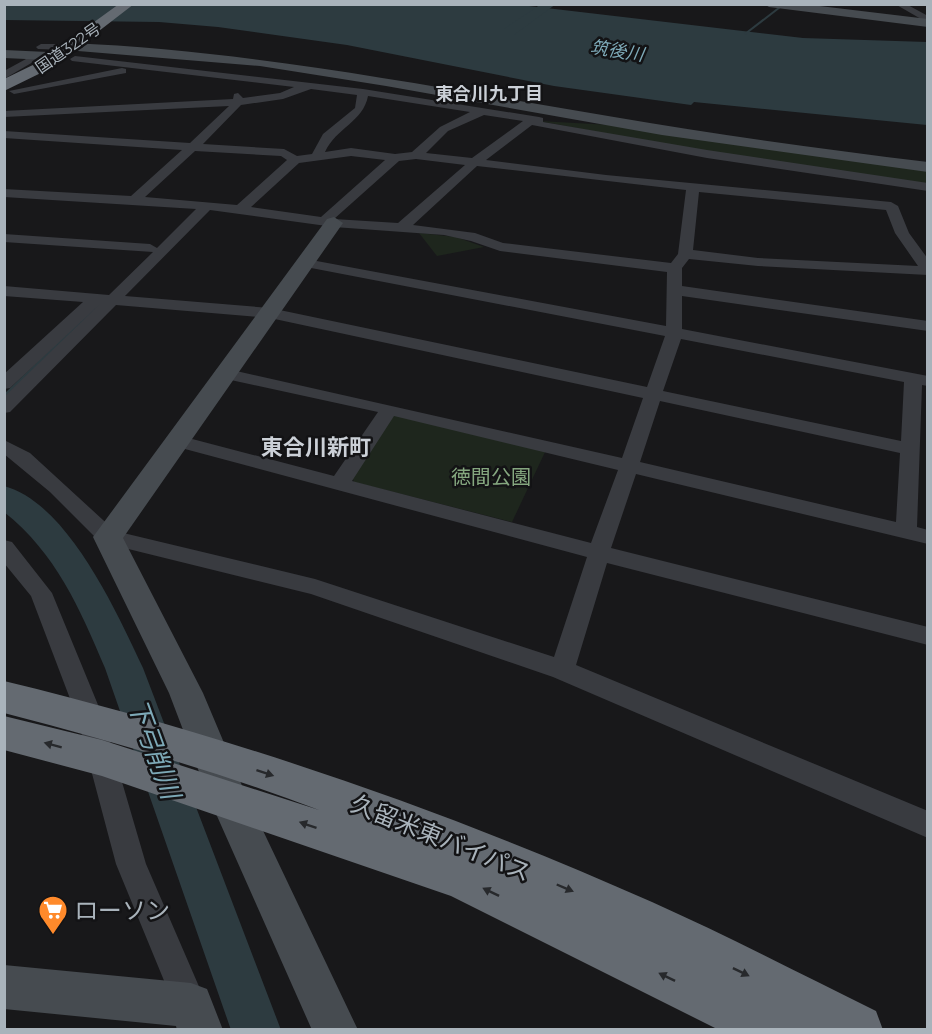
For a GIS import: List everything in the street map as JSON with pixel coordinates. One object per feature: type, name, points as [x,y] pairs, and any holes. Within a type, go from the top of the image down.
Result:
[{"type":"highway","name":"国道322号","points":[[8,83],[45,65],[71,56],[128,4]]},
{"type":"highway","name":"久留米東バイパス","points":[[4,697],[90,717],[376,810],[606,905],[857,1029]]},
{"type":"highway","name":"久留米東バイパス","points":[[4,733],[102,758],[228,798],[462,878],[776,1029]]},
{"type":"street","points":[[769,4],[927,21]]},
{"type":"street","points":[[790,4],[927,21]]},
{"type":"street","points":[[899,4],[927,21]]},
{"type":"street","points":[[8,83],[43,53]]},
{"type":"street","points":[[4,54],[43,53],[141,68],[363,92],[531,120],[629,124]]},
{"type":"street","points":[[8,83],[36,79],[71,56],[206,57],[387,83],[629,124],[927,167]]},
{"type":"street","points":[[8,83],[82,79],[141,68]]},
{"type":"street","points":[[134,200],[238,102],[238,95],[210,75],[201,73]]},
{"type":"street","points":[[82,79],[122,108]]},
{"type":"street","points":[[4,114],[238,102],[284,96],[289,92],[315,86]]},
{"type":"street","points":[[318,155],[327,136],[360,110],[363,92]]},
{"type":"street","points":[[416,155],[444,129],[480,112]]},
{"type":"street","points":[[400,229],[474,163],[531,120]]},
{"type":"street","points":[[531,120],[540,125],[708,154],[927,187]]},
{"type":"street","points":[[4,134],[284,153],[295,160]]},
{"type":"street","points":[[240,209],[295,160],[318,155],[371,153],[395,158],[416,155],[693,188],[891,206],[902,233],[927,271]]},
{"type":"street","points":[[108,537],[223,373],[306,263],[329,222],[395,158]]},
{"type":"street","points":[[562,670],[598,553],[630,467],[674,334],[675,268],[685,254],[693,188]]},
{"type":"street","points":[[4,193],[190,204],[329,222],[444,231],[475,237],[500,247],[675,268]]},
{"type":"street","points":[[4,384],[150,248],[190,204]]},
{"type":"street","points":[[4,408],[206,207]]},
{"type":"street","points":[[4,238],[150,248]]},
{"type":"street","points":[[685,254],[758,262],[927,271]]},
{"type":"street","points":[[306,263],[920,380],[911,449],[906,532]]},
{"type":"street","points":[[675,290],[927,326]]},
{"type":"street","points":[[4,291],[270,313],[911,449]]},
{"type":"street","points":[[223,373],[389,409],[927,537]]},
{"type":"street","points":[[340,483],[389,409]]},
{"type":"street","points":[[177,441],[598,553],[927,636]]},
{"type":"street","points":[[4,446],[23,457],[108,537],[186,693],[228,798],[335,1029]]},
{"type":"street","points":[[108,537],[315,586],[562,670],[927,825]]},
{"type":"street","points":[[4,547],[41,593],[90,717],[131,864],[195,1017]]},
{"type":"street","points":[[4,987],[195,1017]]},
{"type":"green space","points":[[539,121],[629,126],[927,170],[927,185],[716,154]]},
{"type":"green space","points":[[419,233],[456,237],[484,247],[437,256]]},
{"type":"green space","name":"徳間公園","points":[[390,415],[399,415],[546,450],[512,522],[354,482],[352,477]]},
{"type":"water","name":"筑後川","points":[[5,4],[512,4],[803,38],[927,42],[927,125],[694,102],[691,105],[554,86],[347,45],[218,27],[159,22],[5,20]]},
{"type":"waterway","points":[[509,32],[550,4]]},
{"type":"waterway","points":[[745,34],[784,4]]},
{"type":"waterway","points":[[57,346],[102,302]]},
{"type":"waterway","points":[[4,397],[59,344]]},
{"type":"waterway","name":"下弓削川","points":[[4,496],[36,521],[54,540],[78,574],[107,631],[124,668],[256,1030]]},
{"type":"place","name":"ローソン","points":[[53,936]]},
{"type":"district","name":"東合川九丁目","points":[[489,94]]},
{"type":"district","name":"東合川新町","points":[[316,447]]}]
